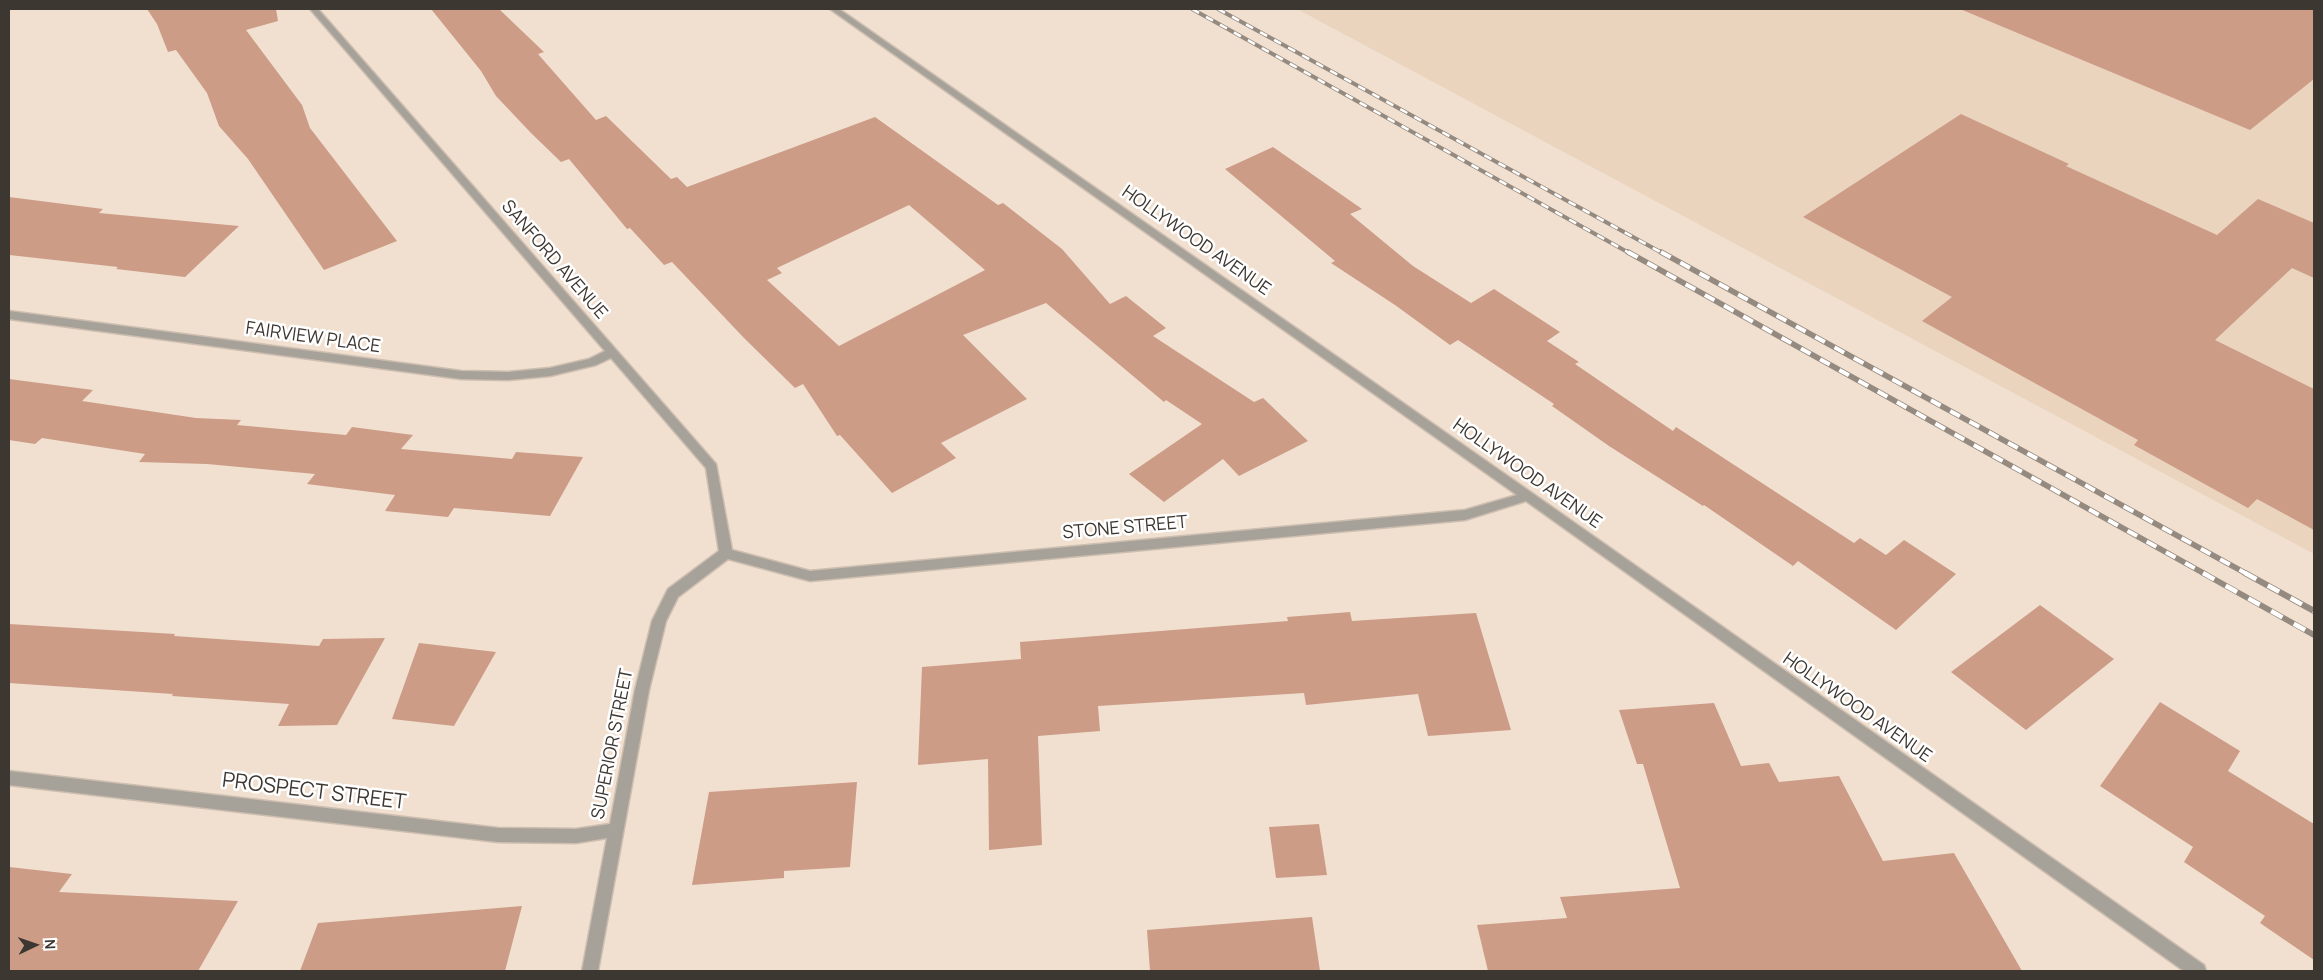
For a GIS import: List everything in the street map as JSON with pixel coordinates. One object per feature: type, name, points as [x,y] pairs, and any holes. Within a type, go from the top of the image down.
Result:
[{"type":"street","name":"SANFORD AVENUE","points":[[314,9],[712,467],[726,553]]},
{"type":"street","name":"HOLLYWOOD AVENUE","points":[[834,9],[1528,496],[2198,971]]},
{"type":"street","name":"FAIRVIEW PLACE","points":[[9,315],[461,375],[508,376],[550,372],[592,362],[611,353]]},
{"type":"street","name":"STONE STREET","points":[[726,553],[810,576],[1466,515],[1528,496]]},
{"type":"street","name":"SUPERIOR STREET","points":[[590,971],[642,690],[659,621],[673,593],[726,553]]},
{"type":"street","name":"PROSPECT STREET","points":[[9,778],[498,835],[576,836],[616,830]]},
{"type":"shaded area","points":[[1297,9],[2314,9],[2314,554]]},
{"type":"building","points":[[147,9],[276,9],[278,21],[246,30],[302,105],[310,128],[397,241],[324,270],[248,159],[219,126],[207,93],[176,50],[168,52],[157,24]]},
{"type":"building","points":[[431,9],[499,9],[544,52],[538,54],[596,120],[606,116],[671,179],[677,177],[687,187],[875,117],[998,205],[1003,203],[1062,249],[1110,304],[1126,296],[1166,328],[1153,336],[1254,402],[1263,398],[1308,441],[1239,476],[1223,459],[1164,502],[1129,474],[1202,424],[1166,400],[1164,402],[1046,303],[963,335],[1027,399],[941,443],[956,458],[892,493],[840,435],[837,436],[803,384],[795,388],[744,338],[672,262],[664,265],[630,228],[627,229],[569,159],[561,162],[496,96],[481,71]],"holes":[[[909,205],[985,270],[839,346],[767,280],[782,273],[777,268]]]},
{"type":"building","points":[[1960,9],[2314,9],[2314,79],[2250,130]]},
{"type":"building","points":[[1961,114],[2069,164],[2066,166],[2217,235],[2258,199],[2314,223],[2314,278],[2292,268],[2215,340],[2314,389],[2314,530],[2257,499],[2248,508],[2134,445],[2138,440],[1922,321],[1952,297],[1803,217]]},
{"type":"building","points":[[1273,147],[1362,209],[1350,214],[1413,266],[1471,303],[1494,289],[1560,332],[1547,341],[1579,362],[1575,364],[1673,431],[1676,427],[1854,543],[1860,538],[1886,555],[1904,540],[1956,574],[1896,630],[1798,561],[1793,566],[1704,505],[1609,446],[1552,406],[1554,404],[1458,340],[1450,345],[1395,305],[1331,263],[1335,261],[1225,169]]},
{"type":"building","points":[[9,197],[103,209],[99,213],[239,226],[185,277],[116,269],[118,267],[9,255]]},
{"type":"building","points":[[9,379],[93,390],[82,401],[196,418],[241,420],[237,425],[346,435],[352,427],[413,435],[401,449],[512,459],[516,452],[583,457],[550,516],[454,508],[448,517],[385,511],[395,495],[307,484],[315,474],[207,464],[139,462],[145,454],[42,438],[35,444],[9,440]]},
{"type":"building","points":[[2040,605],[2114,659],[2026,730],[1951,672]]},
{"type":"building","points":[[1350,612],[1352,621],[1476,613],[1511,730],[1428,736],[1418,694],[1306,705],[1304,693],[1098,706],[1100,731],[1038,736],[1042,845],[989,850],[988,759],[918,765],[922,667],[1021,659],[1020,642],[1288,621],[1287,617]]},
{"type":"building","points":[[9,624],[175,634],[174,636],[319,646],[323,639],[385,638],[337,725],[278,726],[289,704],[9,683]]},
{"type":"building","points":[[419,643],[496,652],[454,726],[392,719]]},
{"type":"building","points":[[2160,702],[2240,751],[2228,771],[2314,824],[2314,960],[2260,923],[2265,916],[2184,862],[2193,847],[2100,786]]},
{"type":"building","points":[[1714,703],[1741,766],[1769,763],[1779,782],[1839,776],[1883,861],[1954,853],[2022,971],[1488,971],[1477,925],[1567,918],[1560,897],[1680,888],[1643,764],[1637,764],[1619,710]]},
{"type":"building","points":[[857,782],[850,867],[784,871],[784,878],[692,885],[709,792]]},
{"type":"building","points":[[1319,824],[1327,875],[1276,878],[1269,827]]},
{"type":"building","points":[[9,867],[72,874],[59,892],[238,901],[198,971],[9,971]]},
{"type":"building","points":[[522,906],[505,971],[300,971],[318,923]]},
{"type":"building","points":[[1312,917],[1320,971],[1150,971],[1147,930]]},
{"type":"railway","points":[[1192,9],[1631,254]]},
{"type":"railway","points":[[1218,9],[1664,254]]},
{"type":"railway","points":[[1628,252],[2205,574]]},
{"type":"railway","points":[[1661,252],[2247,574]]},
{"type":"railway","points":[[2203,573],[2314,635]]},
{"type":"railway","points":[[2245,573],[2314,611]]}]
